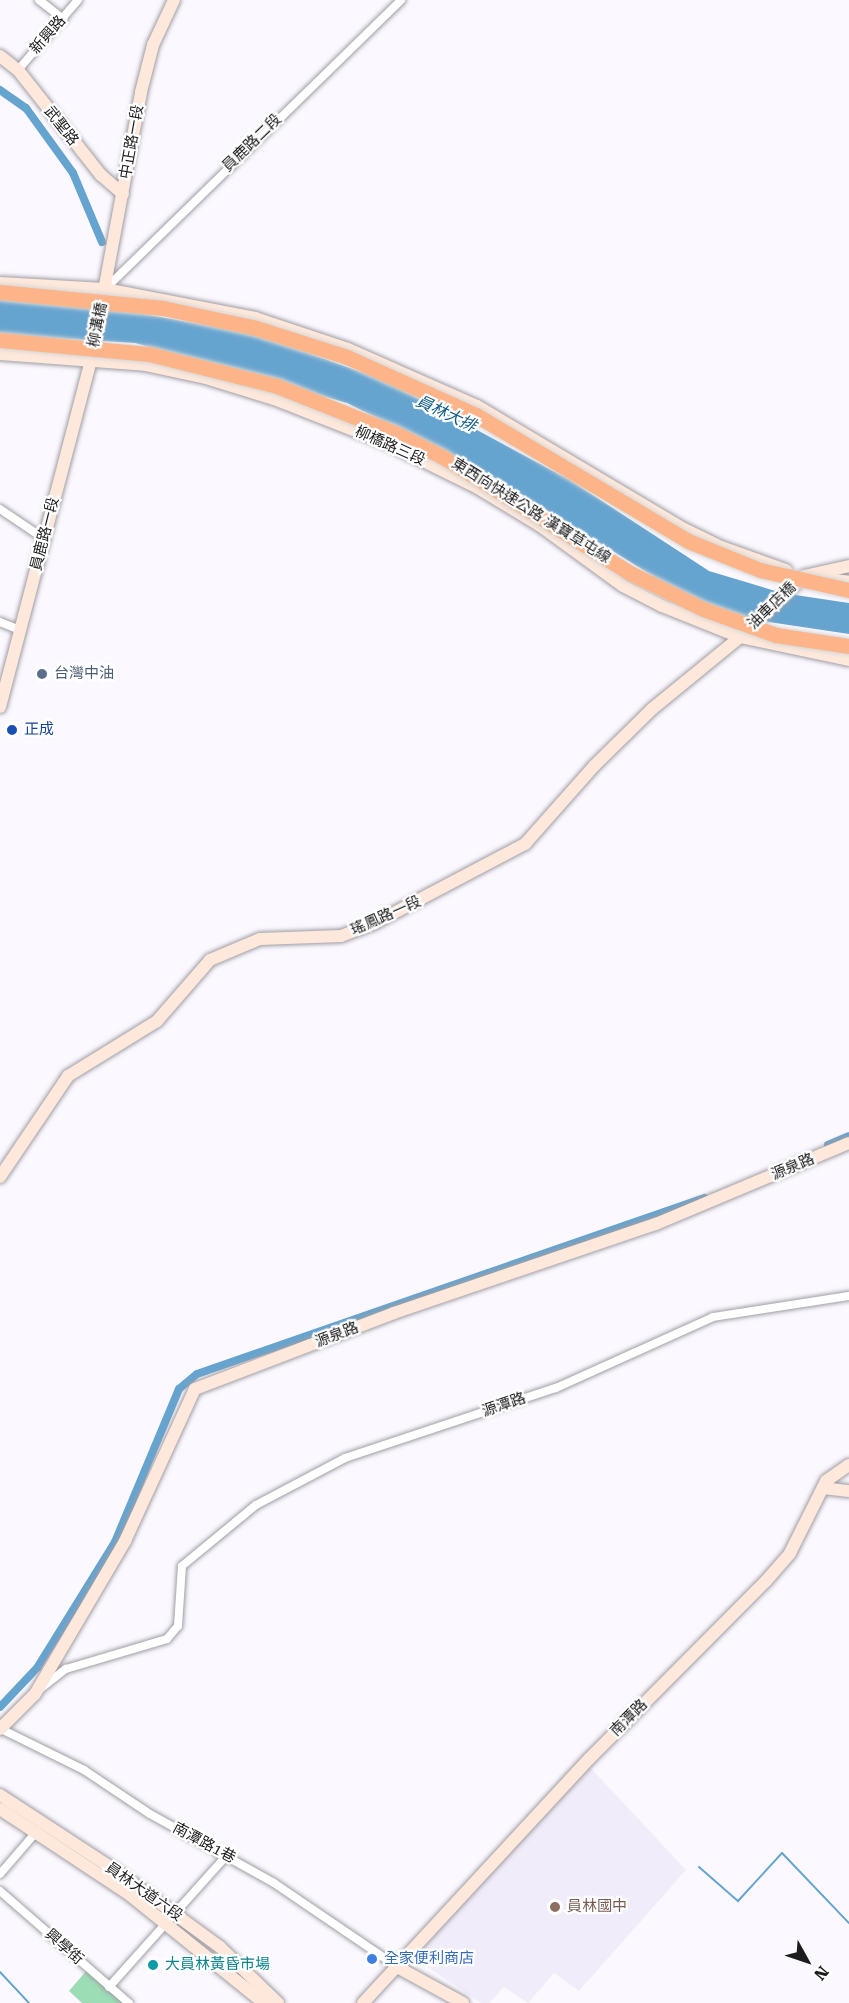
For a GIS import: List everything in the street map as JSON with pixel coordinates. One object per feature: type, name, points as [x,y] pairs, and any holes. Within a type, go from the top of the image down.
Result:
[{"type":"highway","points":[[0,292],[164,308],[256,328],[347,357],[476,415],[688,541],[760,570],[849,590]]},
{"type":"highway","name":"東西向快速公路 漢寶草屯線","points":[[0,340],[149,354],[277,386],[395,433],[441,456],[630,573],[704,609],[776,635],[849,646]]},
{"type":"main road","name":"中正路一段","points":[[105,289],[151,54],[174,0]]},
{"type":"main road","name":"武聖路","points":[[0,56],[18,70],[100,175],[123,194]]},
{"type":"main road","points":[[0,283],[105,289],[255,318],[348,349],[477,406],[684,529],[721,547],[804,576],[849,582]]},
{"type":"main road","name":"柳溝橋","points":[[90,360],[105,289]]},
{"type":"main road","name":"柳橋路三段","points":[[0,354],[146,365],[206,378],[274,399],[389,444],[488,494],[622,586],[740,637],[849,660]]},
{"type":"main road","name":"員鹿路一段","points":[[0,708],[90,360]]},
{"type":"main road","points":[[804,576],[849,566]]},
{"type":"main road","name":"油車店橋","points":[[740,637],[804,576]]},
{"type":"main road","name":"瑤鳳路一段","points":[[0,1177],[68,1076],[157,1021],[210,960],[260,939],[341,936],[373,924],[525,844],[594,766],[652,709],[740,637]]},
{"type":"main road","name":"源泉路","points":[[0,1728],[35,1694],[124,1540],[195,1389],[394,1313],[656,1224],[849,1143]]},
{"type":"main road","name":"南潭路","points":[[363,2003],[399,1968],[589,1759],[772,1574],[790,1553],[822,1488],[849,1465]]},
{"type":"main road","points":[[822,1488],[849,1491]]},
{"type":"main road","name":"員林大道六段","points":[[0,1795],[170,1918],[264,2003]]},
{"type":"main road","name":"員林大道六段","points":[[0,1809],[38,1831],[170,1918],[220,1947],[278,2003]]},
{"type":"main road","points":[[399,1968],[463,2003]]},
{"type":"street","points":[[39,0],[63,19]]},
{"type":"street","name":"新興路","points":[[18,70],[78,0]]},
{"type":"street","name":"員鹿路二段","points":[[105,289],[401,0]]},
{"type":"street","points":[[0,509],[44,538]]},
{"type":"street","points":[[0,622],[20,630]]},
{"type":"street","name":"源潭路","points":[[35,1694],[66,1669],[167,1639],[178,1626],[182,1566],[256,1505],[345,1458],[556,1388],[713,1317],[849,1296]]},
{"type":"street","name":"南潭路1巷","points":[[0,1728],[84,1770],[150,1814],[227,1855],[399,1968]]},
{"type":"street","points":[[0,1874],[38,1831]]},
{"type":"street","points":[[109,1986],[227,1855]]},
{"type":"street","name":"興學街","points":[[0,1891],[129,2003]]},
{"type":"shaded area","name":"員林國中","points":[[587,1764],[686,1870],[579,1991],[554,1973],[528,2003],[504,1987],[489,2003],[481,2003],[410,1955]]},
{"type":"green space","points":[[87,1970],[124,2003],[82,2003],[69,1991]]},
{"type":"water","name":"員林大排","points":[[0,300],[105,307],[256,334],[386,381],[570,480],[709,571],[782,593],[849,603],[849,634],[756,620],[690,599],[487,473],[347,403],[135,343],[0,335]]},
{"type":"waterway","points":[[0,90],[26,108],[73,173],[102,242]]},
{"type":"waterway","points":[[828,1145],[849,1136]]},
{"type":"waterway","points":[[0,1707],[37,1668],[115,1542],[179,1389],[197,1374],[704,1198]]},
{"type":"waterway","points":[[699,1867],[738,1901],[782,1853],[849,1923]]},
{"type":"waterway","points":[[0,1972],[29,2003]]},
{"type":"place","name":"台灣中油","points":[[42,674]]},
{"type":"place","name":"正成","points":[[12,730]]},
{"type":"place","name":"員林國中","points":[[555,1907]]},
{"type":"place","name":"全家便利商店","points":[[372,1959]]},
{"type":"place","name":"大員林黃昏市場","points":[[153,1965]]}]
